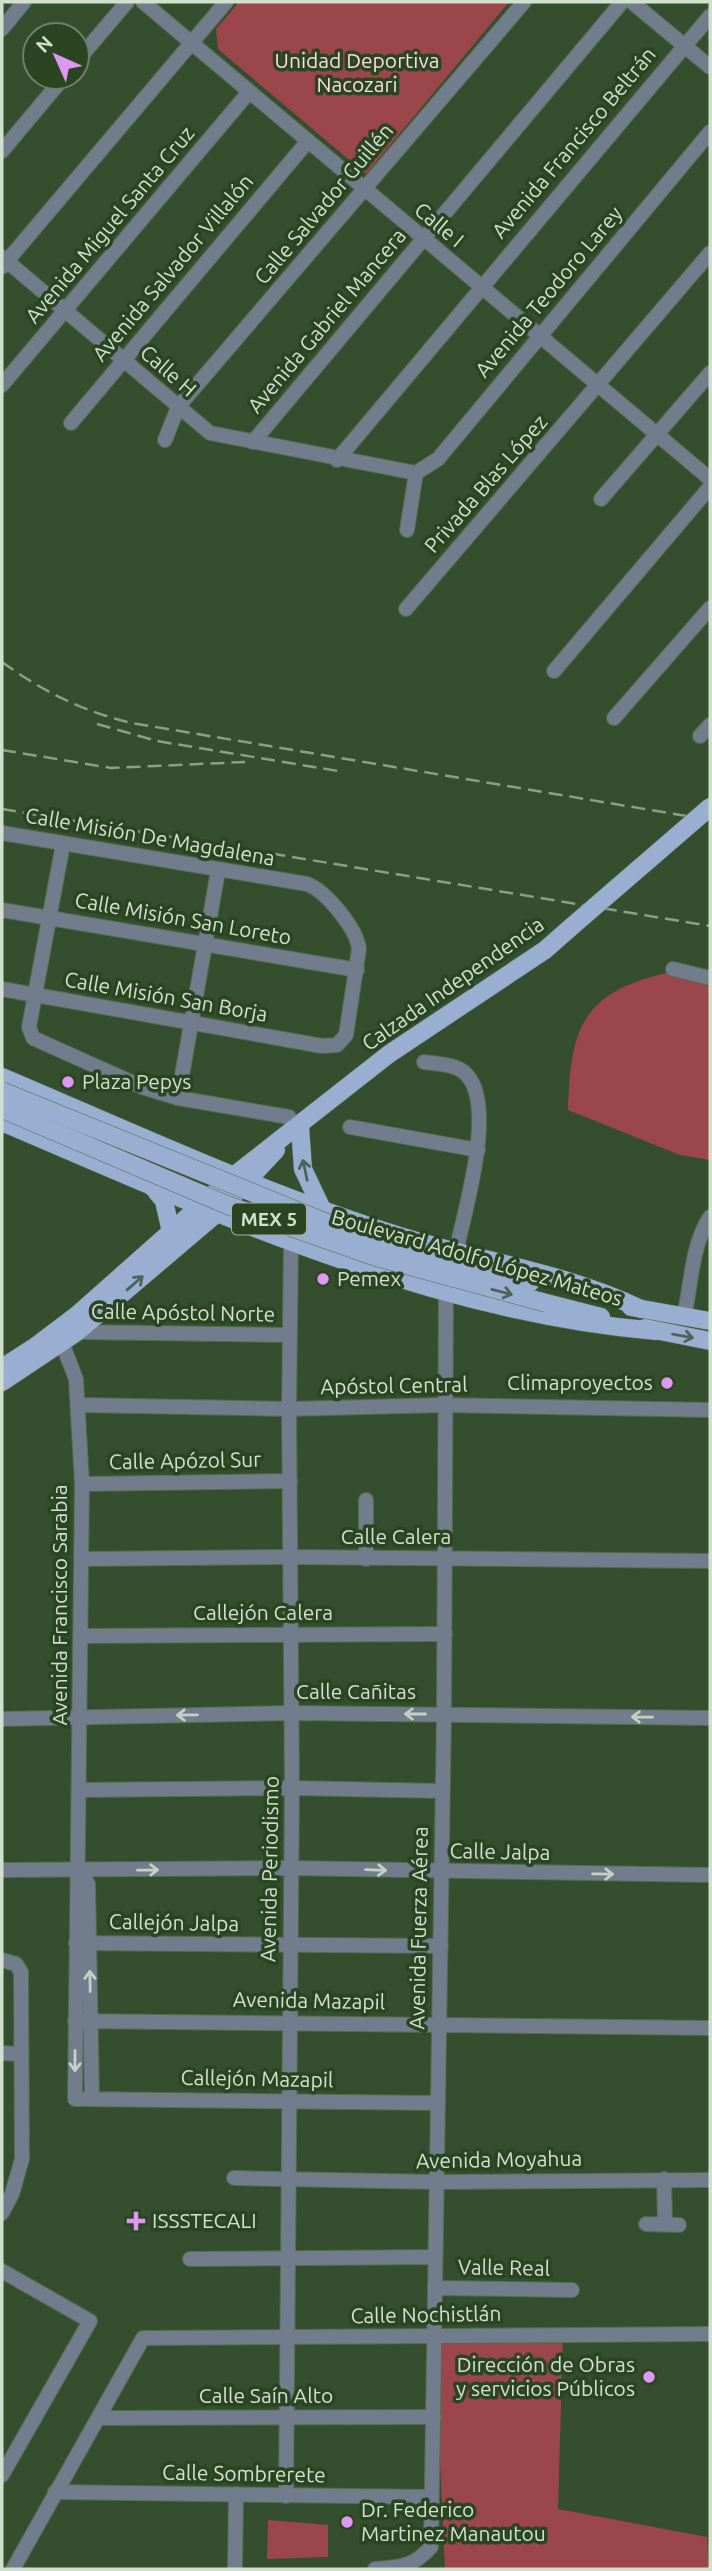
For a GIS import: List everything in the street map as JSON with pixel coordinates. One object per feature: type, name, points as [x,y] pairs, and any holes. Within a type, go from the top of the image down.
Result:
[{"type":"main road","name":"Calzada Independencia","points":[[2,1382],[69,1338],[179,1235],[199,1206],[270,1161],[295,1122],[389,1054],[545,950],[710,807]]},
{"type":"main road","points":[[2,1077],[322,1209],[456,1252],[596,1289],[641,1309]]},
{"type":"main road","name":"Boulevard Adolfo López Mateos","points":[[2,1091],[330,1224],[436,1259],[641,1309],[710,1321]]},
{"type":"main road","name":"Boulevard Adolfo López Mateos","points":[[2,1108],[227,1205],[376,1256],[656,1331],[710,1341]]},
{"type":"main road","points":[[2,1122],[216,1214],[446,1291],[586,1325],[656,1331]]},
{"type":"main road","points":[[295,1122],[303,1169],[322,1209]]},
{"type":"main road","name":"Calzada Independencia","points":[[2,1368],[77,1315],[179,1235],[216,1214],[261,1153],[283,1140]]},
{"type":"main road","points":[[205,1163],[261,1153]]},
{"type":"main road","points":[[152,1186],[164,1201],[179,1235],[235,1221]]},
{"type":"street","points":[[2,29],[24,2]]},
{"type":"street","points":[[91,44],[127,2]]},
{"type":"street","name":"Calle I","points":[[143,2],[710,479]]},
{"type":"street","points":[[3,262],[226,2]]},
{"type":"street","name":"Calle Salvador Guillén","points":[[165,440],[178,407],[524,2]]},
{"type":"street","name":"Avenida Gabriel Mancera","points":[[253,442],[622,2]]},
{"type":"street","points":[[632,2],[710,66]]},
{"type":"street","name":"Avenida Francisco Beltrán","points":[[337,460],[710,16]]},
{"type":"street","points":[[2,150],[52,91]]},
{"type":"street","name":"Avenida Miguel Santa Cruz","points":[[2,385],[249,92]]},
{"type":"street","name":"Avenida Teodoro Larey","points":[[416,473],[438,459],[710,132]]},
{"type":"street","name":"Avenida Salvador Villalón","points":[[71,422],[308,141]]},
{"type":"street","name":"Privada Blas López","points":[[406,609],[710,253]]},
{"type":"street","name":"Calle H","points":[[3,262],[210,433],[337,460],[416,473]]},
{"type":"street","points":[[601,499],[710,373]]},
{"type":"street","name":"Privada Blas López","points":[[407,530],[416,473]]},
{"type":"street","points":[[554,671],[710,487]]},
{"type":"street","points":[[614,718],[710,608]]},
{"type":"street","name":"Calle Misión De Magdalena","points":[[2,833],[314,887],[331,901],[358,943],[357,970],[346,1035],[337,1045],[322,1046]]},
{"type":"street","points":[[64,844],[29,1027],[36,1040],[142,1087],[178,1098],[295,1122]]},
{"type":"street","points":[[178,1098],[218,871]]},
{"type":"street","name":"Calle Misión San Loreto","points":[[2,910],[357,970]]},
{"type":"street","points":[[673,969],[710,978]]},
{"type":"street","name":"Calle Misión San Borja","points":[[2,989],[322,1046]]},
{"type":"street","points":[[424,1062],[463,1071],[472,1082],[480,1120],[478,1150],[456,1252]]},
{"type":"street","points":[[350,1127],[478,1150]]},
{"type":"street","points":[[684,1317],[696,1249],[710,1217]]},
{"type":"street","name":"Avenida Periodismo","points":[[286,2496],[292,1788],[289,1409],[291,1241]]},
{"type":"street","name":"Avenida Fuerza Aérea","points":[[375,2569],[400,2567],[418,2561],[431,2547],[445,1634],[446,1291]]},
{"type":"street","name":"Calle Apóstol Norte","points":[[69,1338],[289,1335]]},
{"type":"street","name":"Avenida Francisco Sarabia","points":[[69,1338],[79,1405],[82,1484],[80,1871],[76,1885],[83,1943],[83,2021],[75,2099]]},
{"type":"street","name":"Apóstol Central","points":[[79,1405],[289,1409],[444,1405],[710,1410]]},
{"type":"street","name":"Calle Apózol Sur","points":[[82,1484],[290,1481]]},
{"type":"street","points":[[366,1500],[366,1559]]},
{"type":"street","name":"Calle Calera","points":[[82,1559],[290,1557],[710,1561]]},
{"type":"street","name":"Callejón Calera","points":[[82,1636],[445,1634]]},
{"type":"street","name":"Calle Cañitas","points":[[2,1719],[292,1713],[710,1718]]},
{"type":"street","points":[[80,1790],[292,1788],[442,1791]]},
{"type":"street","name":"Calle Jalpa","points":[[2,1870],[290,1868],[710,1875]]},
{"type":"street","name":"Callejón Jalpa","points":[[83,1943],[441,1946]]},
{"type":"street","points":[[2,2213],[12,2194],[22,2159],[19,2054],[21,1972],[9,1962]]},
{"type":"street","name":"Avenida Francisco Sarabia","points":[[83,2021],[92,2099]]},
{"type":"street","name":"Avenida Mazapil","points":[[83,2021],[290,2021],[710,2028]]},
{"type":"street","points":[[2,2053],[19,2054]]},
{"type":"street","name":"Callejón Mazapil","points":[[75,2099],[289,2099],[438,2103]]},
{"type":"street","name":"Avenida Moyahua","points":[[234,2178],[436,2182],[710,2180]]},
{"type":"street","points":[[646,2224],[672,2225],[664,2179]]},
{"type":"street","points":[[190,2259],[435,2257]]},
{"type":"street","points":[[2,2271],[90,2321],[2,2475]]},
{"type":"street","name":"Valle Real","points":[[435,2288],[572,2290]]},
{"type":"street","name":"Calle Nochistlán","points":[[99,2417],[143,2338],[710,2334]]},
{"type":"street","points":[[13,2569],[99,2417]]},
{"type":"street","name":"Calle Saín Alto","points":[[99,2417],[434,2417]]},
{"type":"street","name":"Calle Sombrerete","points":[[55,2492],[431,2497]]},
{"type":"street","points":[[235,2569],[236,2494]]},
{"type":"green space","name":"Unidad Deportiva Nacozari","points":[[239,2],[509,2],[366,174],[218,49],[216,29]]},
{"type":"green space","points":[[671,972],[710,982],[710,1160],[680,1155],[568,1110],[573,1055],[588,1016],[618,990]]},
{"type":"green space","points":[[434,2336],[563,2336],[558,2509],[707,2537],[709,2569],[445,2569]]},
{"type":"green space","points":[[268,2520],[328,2525],[328,2557],[267,2559]]},
{"type":"railway","points":[[2,662],[64,699],[97,713],[132,723],[710,820]]},
{"type":"railway","points":[[97,724],[157,741],[344,772]]},
{"type":"railway","points":[[2,750],[111,768],[245,762]]},
{"type":"railway","points":[[2,809],[710,926]]},
{"type":"place","name":"Plaza Pepys","points":[[68,1082]]},
{"type":"place","name":"Pemex","points":[[323,1279]]},
{"type":"place","name":"Climaproyectos","points":[[667,1383]]},
{"type":"place","name":"ISSSTECALI","points":[[136,2221]]},
{"type":"place","name":"Dirección de Obras y servicios Públicos","points":[[649,2377]]},
{"type":"place","name":"Dr. Federico Martinez Manautou","points":[[347,2522]]}]
